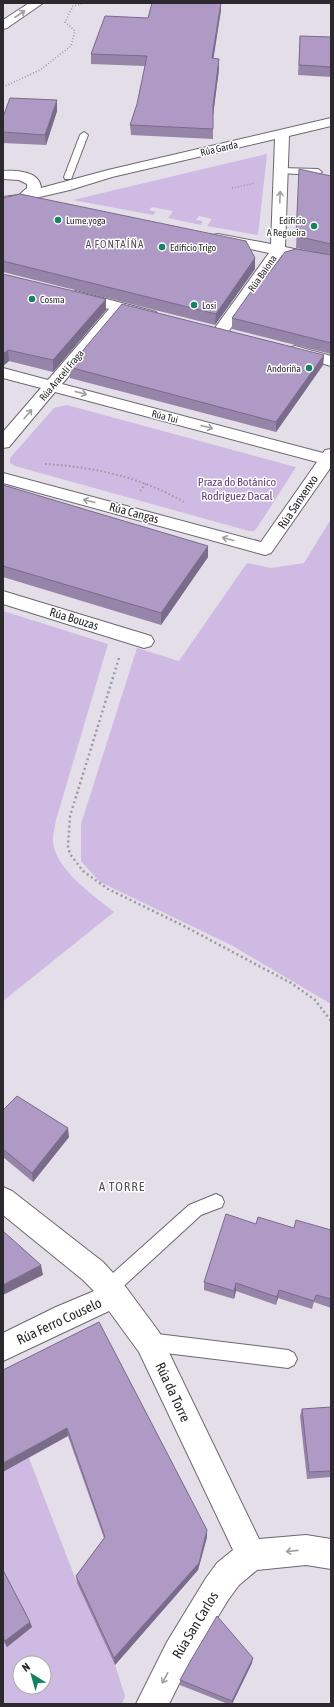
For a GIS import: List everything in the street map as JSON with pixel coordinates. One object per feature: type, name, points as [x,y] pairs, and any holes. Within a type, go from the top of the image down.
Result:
[{"type":"main road","points":[[3,25],[37,3]]},
{"type":"main road","name":"Rúa Garda","points":[[25,197],[108,174],[331,122]]},
{"type":"main road","name":"Rúa Baiona","points":[[205,328],[227,334],[278,250],[282,133]]},
{"type":"main road","name":"Rúa Garda","points":[[3,175],[16,175],[30,180],[108,174]]},
{"type":"main road","points":[[25,197],[35,187],[34,183],[30,180]]},
{"type":"main road","points":[[3,201],[25,197],[50,205]]},
{"type":"main road","points":[[201,235],[331,261]]},
{"type":"main road","points":[[65,293],[166,319]]},
{"type":"main road","name":"Rúa Araceli Fraga","points":[[3,444],[119,307]]},
{"type":"main road","points":[[277,347],[331,361]]},
{"type":"main road","name":"Rúa Tui","points":[[3,373],[329,456]]},
{"type":"main road","name":"Rúa Sanxenxo","points":[[265,550],[329,456]]},
{"type":"main road","name":"Rúa Cangas","points":[[3,478],[265,550]]},
{"type":"main road","points":[[313,480],[331,485]]},
{"type":"main road","name":"Rúa Bouzas","points":[[3,597],[144,641]]},
{"type":"main road","name":"Rúa da Torre","points":[[3,1199],[93,1271],[112,1291],[149,1342],[251,1556]]},
{"type":"main road","name":"Rúa Ferro Couselo","points":[[3,1347],[66,1316],[112,1291]]},
{"type":"main road","points":[[251,1556],[306,1550],[331,1554]]},
{"type":"main road","name":"Rúa San Carlos","points":[[152,1704],[178,1653],[217,1589],[228,1574],[251,1556]]},
{"type":"lane","points":[[68,177],[84,135]]},
{"type":"lane","points":[[281,173],[318,175]]},
{"type":"lane","points":[[112,1291],[195,1210],[216,1202]]},
{"type":"lane","points":[[149,1342],[288,1359]]},
{"type":"path","points":[[3,87],[40,70],[71,46],[75,31],[65,22],[73,6],[85,3]]},
{"type":"path","points":[[126,636],[70,816],[68,847],[70,854],[83,871],[108,889],[182,925],[291,983],[315,1000],[331,1022]]},
{"type":"green space","points":[[267,154],[258,235],[207,226],[212,219],[199,216],[196,220],[203,221],[201,225],[168,218],[173,211],[152,207],[149,210],[156,212],[153,215],[73,200]]},
{"type":"green space","name":"Praza do Botánico Rodríguez Dacal","points":[[67,405],[296,467],[257,528],[254,531],[249,531],[15,466],[10,463],[10,458],[54,408]]},
{"type":"green space","points":[[331,519],[331,1004],[231,945],[100,882],[81,861],[81,824],[137,648],[179,661],[247,563],[271,568],[304,563]]},
{"type":"green space","points":[[3,611],[108,644],[56,820],[53,839],[59,860],[67,870],[86,889],[114,912],[3,1001]]},
{"type":"green space","points":[[29,1458],[77,1583],[115,1665],[125,1696],[122,1704],[3,1704],[3,1472]]},
{"type":"building","points":[[152,3],[221,3],[212,58],[219,59],[213,106],[213,129],[130,125],[137,104],[147,56],[91,54],[105,16],[148,18]]},
{"type":"building","points":[[300,36],[331,37],[331,67],[299,65]]},
{"type":"building","points":[[10,98],[57,100],[45,135],[3,132],[3,117]]},
{"type":"building","points":[[299,169],[331,176],[331,244],[296,236]]},
{"type":"building","points":[[20,194],[246,241],[255,258],[216,314],[3,261],[3,198]]},
{"type":"building","points":[[296,249],[331,255],[331,343],[232,318],[264,273],[266,277],[285,252]]},
{"type":"building","points":[[3,274],[106,299],[53,360],[8,350],[3,354]]},
{"type":"building","points":[[122,304],[324,355],[276,422],[69,367]]},
{"type":"building","points":[[3,485],[208,546],[161,613],[3,566]]},
{"type":"building","points":[[17,1096],[68,1128],[32,1173],[3,1149],[3,1110]]},
{"type":"building","points":[[226,1214],[256,1224],[258,1217],[294,1228],[296,1220],[331,1230],[331,1299],[316,1295],[314,1301],[279,1290],[277,1297],[236,1283],[234,1291],[204,1282]]},
{"type":"building","points":[[3,1231],[41,1265],[3,1285]]},
{"type":"building","points":[[99,1322],[207,1530],[199,1563],[114,1658],[76,1576],[105,1537],[67,1428],[3,1463],[3,1370]]},
{"type":"building","points":[[331,1407],[331,1471],[309,1472],[302,1409]]},
{"type":"building","points":[[3,1570],[30,1622],[5,1641],[3,1638]]},
{"type":"building","points":[[217,1616],[253,1658],[232,1701],[180,1680]]},
{"type":"place","name":"Lume.yoga","points":[[58,220]]},
{"type":"place","name":"Edificio A Regueira","points":[[314,226]]},
{"type":"place","name":"Edificio Trigo","points":[[162,247]]},
{"type":"place","name":"Cosma","points":[[32,299]]},
{"type":"place","name":"Losi","points":[[194,305]]},
{"type":"place","name":"Andoriña","points":[[309,368]]},
{"type":"district","name":"A FONTAÍÑA","points":[[115,244]]},
{"type":"district","name":"A TORRE","points":[[122,1186]]}]
